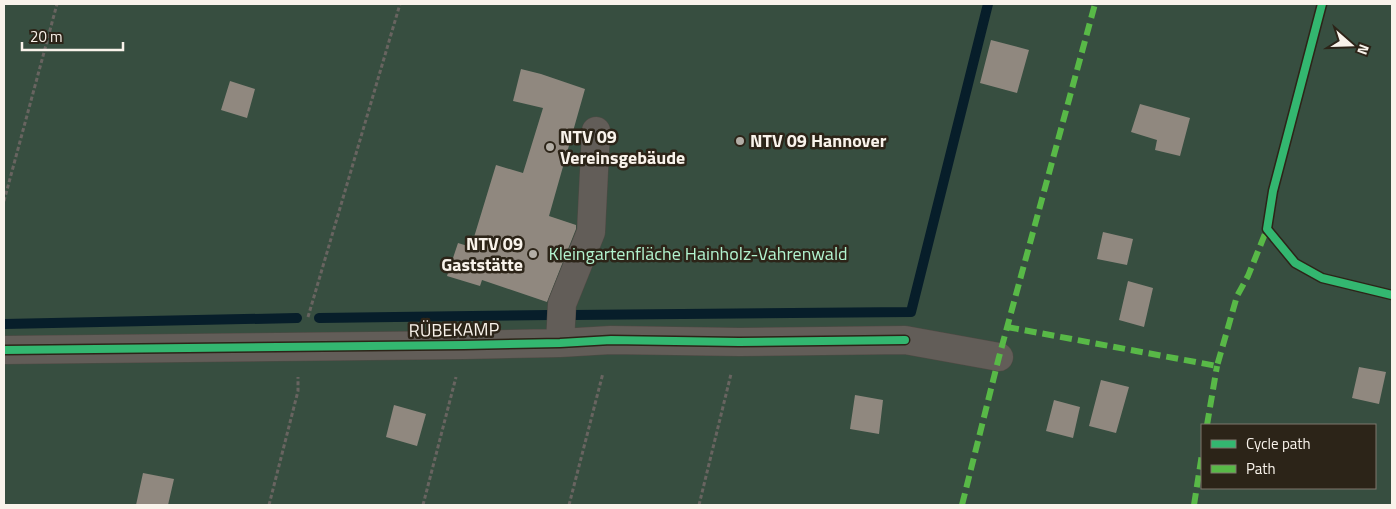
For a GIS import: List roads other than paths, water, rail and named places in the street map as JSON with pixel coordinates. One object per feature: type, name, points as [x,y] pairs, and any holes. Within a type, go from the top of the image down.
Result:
[{"type":"street","points":[[560,343],[562,304],[591,232],[596,131]]},
{"type":"street","name":"RÜBEKAMP","points":[[4,350],[300,348],[560,343],[612,340],[739,342],[905,340],[999,357]]},
{"type":"waterway","points":[[572,315],[911,312],[988,4]]},
{"type":"waterway","points":[[319,318],[550,315]]},
{"type":"waterway","points":[[4,324],[297,318]]},
{"type":"place","name":"NTV 09 Hannover","points":[[740,141]]},
{"type":"place","name":"NTV 09 Vereinsgebäude","points":[[550,147]]},
{"type":"place","name":"NTV 09 Gaststätte","points":[[533,254]]},
{"type":"park label","name":"Kleingartenfläche Hainholz-Vahrenwald","points":[[698,254]]}]
